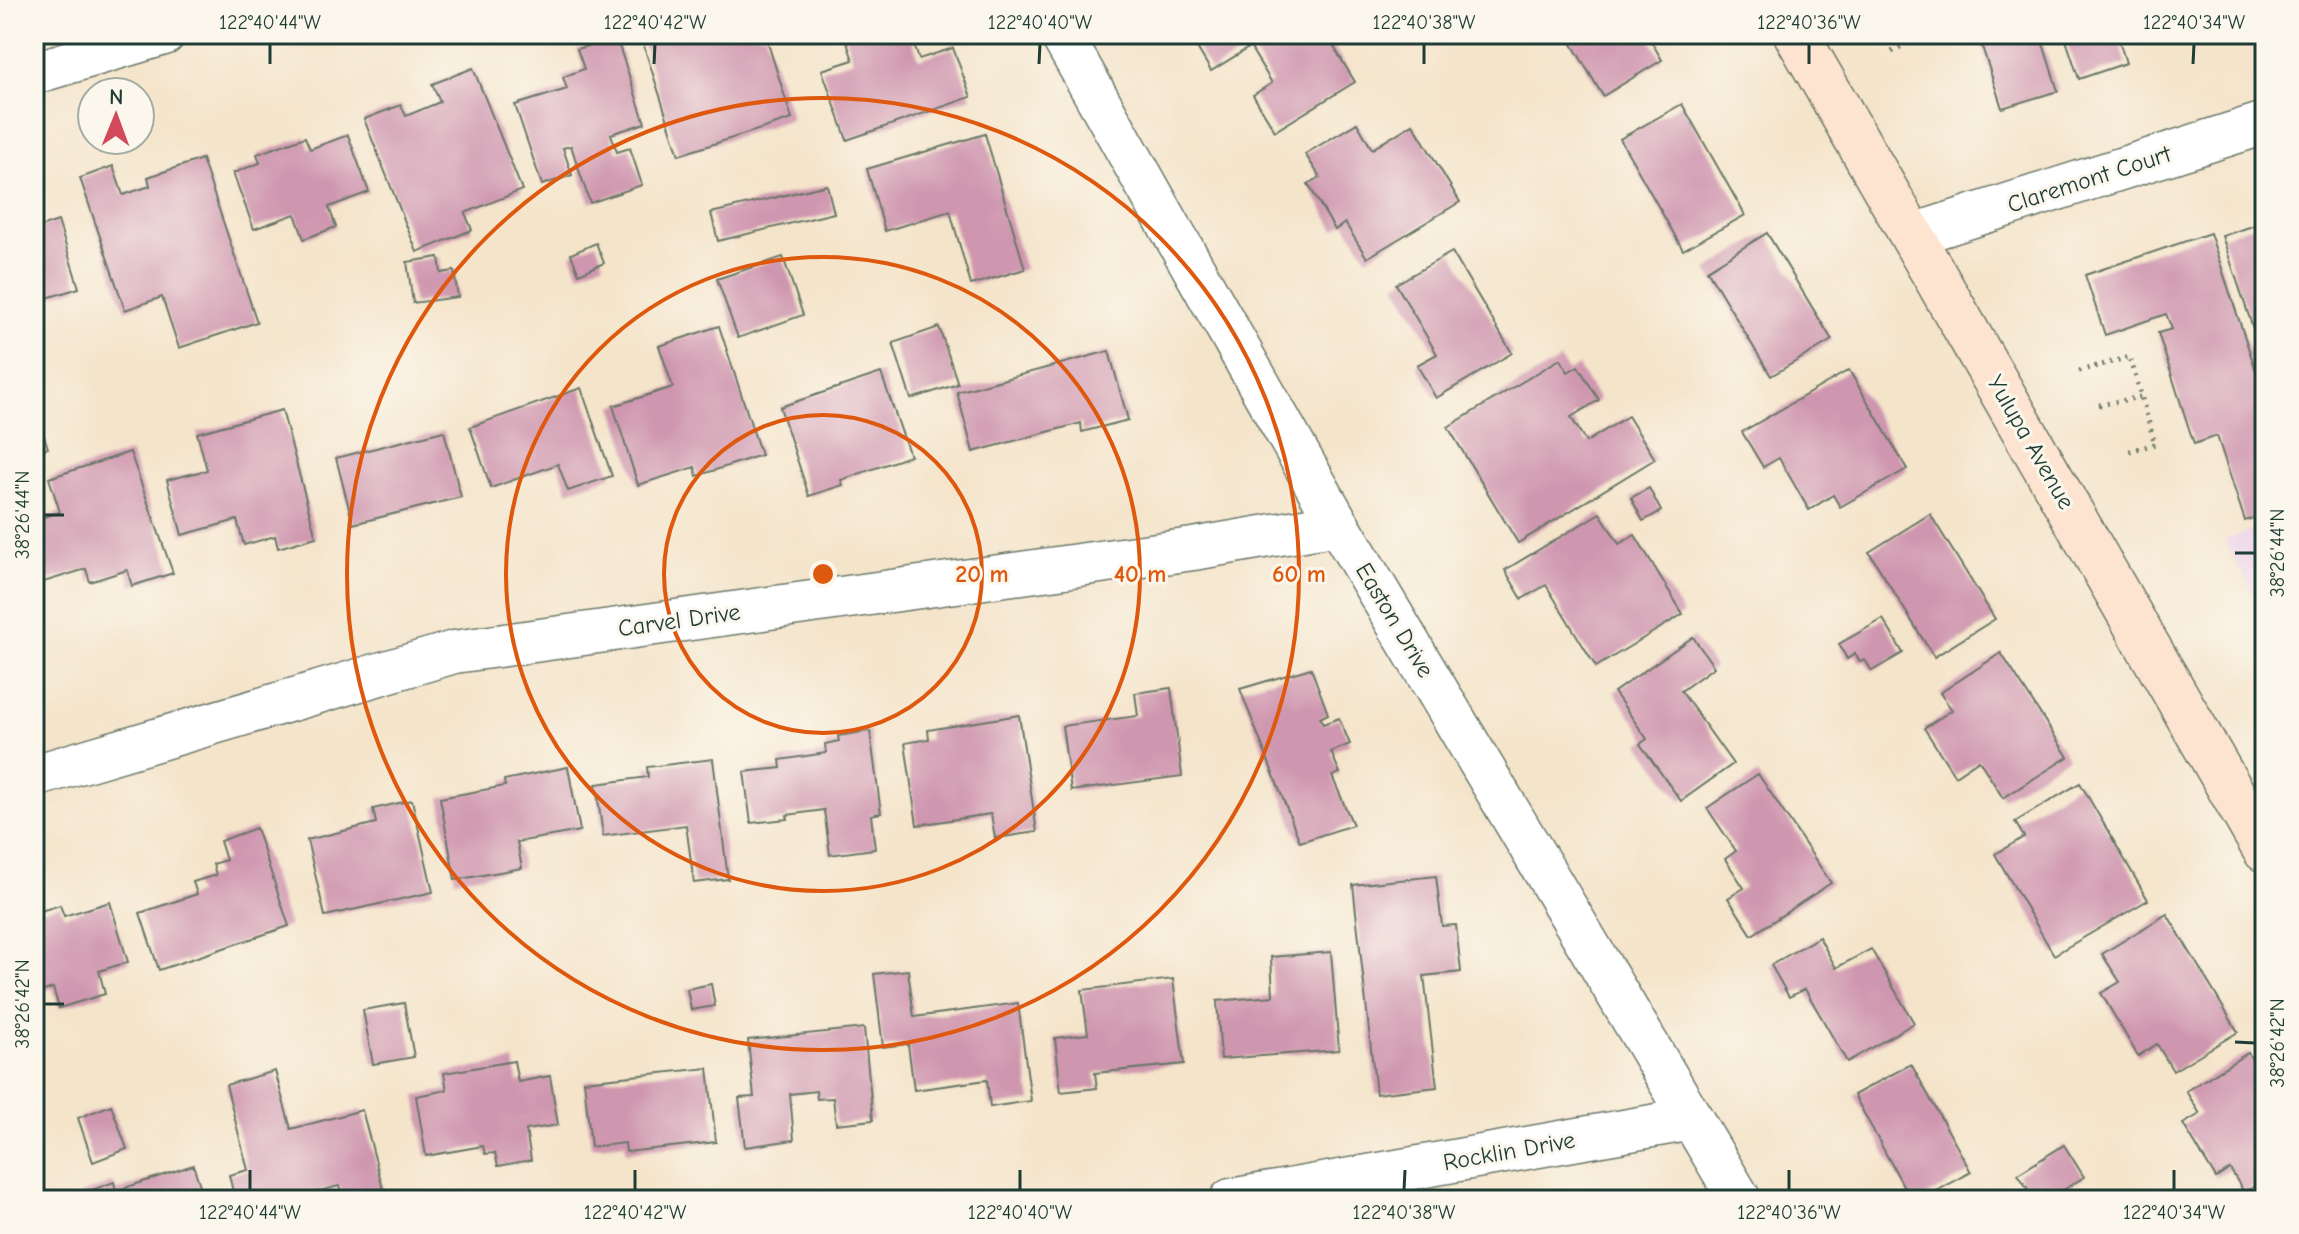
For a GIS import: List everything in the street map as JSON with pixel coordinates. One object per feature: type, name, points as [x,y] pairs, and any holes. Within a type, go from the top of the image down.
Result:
[{"type":"street","points":[[34,73],[164,34]]},
{"type":"street","name":"Easton Drive","points":[[1061,34],[1338,524],[1740,1200]]},
{"type":"street","name":"Yulupa Avenue","points":[[1796,34],[2265,850]]},
{"type":"street","name":"Claremont Court","points":[[1913,235],[2265,123]]},
{"type":"street","name":"Carvel Drive","points":[[34,776],[454,652],[1193,549],[1338,524]]},
{"type":"street","name":"Rocklin Drive","points":[[1231,1200],[1692,1119]]},
{"type":"path","points":[[1892,52],[1922,34]]},
{"type":"path","points":[[2079,371],[2130,357],[2155,444],[2126,452]]},
{"type":"path","points":[[2099,405],[2141,397]]},
{"type":"shaded area","points":[[2265,526],[2265,614],[2224,540]]},
{"type":"building","points":[[640,34],[765,34],[792,119],[679,155]]},
{"type":"building","points":[[844,34],[910,34],[919,59],[953,48],[971,97],[847,140],[822,70],[853,60]]},
{"type":"building","points":[[1189,34],[1356,34],[1334,47],[1355,82],[1275,131],[1253,95],[1272,83],[1250,47],[1211,71]]},
{"type":"building","points":[[1566,34],[1647,34],[1662,60],[1603,96]]},
{"type":"building","points":[[1978,34],[2040,34],[2058,91],[2002,108]]},
{"type":"building","points":[[2064,34],[2117,34],[2126,63],[2079,79]]},
{"type":"building","points":[[616,37],[645,123],[611,134],[617,152],[630,148],[642,185],[590,203],[571,146],[563,148],[572,175],[542,185],[515,105],[567,89],[563,77],[584,69],[577,49]]},
{"type":"building","points":[[473,68],[522,190],[465,213],[472,230],[417,252],[364,119],[401,105],[406,116],[440,102],[432,84]]},
{"type":"building","points":[[1682,104],[1745,215],[1683,250],[1620,139]]},
{"type":"building","points":[[1357,123],[1372,149],[1413,124],[1460,202],[1367,258],[1345,223],[1335,230],[1308,184],[1320,177],[1305,154]]},
{"type":"building","points":[[985,134],[1025,269],[971,285],[950,211],[885,231],[867,169]]},
{"type":"building","points":[[348,135],[369,192],[329,207],[336,227],[304,239],[295,214],[254,229],[233,173],[260,163],[257,154],[305,137],[310,149]]},
{"type":"building","points":[[202,159],[257,322],[179,348],[162,297],[125,310],[80,178],[113,166],[123,195],[150,186],[148,177]]},
{"type":"building","points":[[827,185],[834,213],[718,241],[711,213]]},
{"type":"building","points":[[58,221],[79,288],[34,302],[34,229]]},
{"type":"building","points":[[2265,222],[2265,361],[2264,361],[2222,236]]},
{"type":"building","points":[[1767,233],[1832,340],[1771,376],[1707,270]]},
{"type":"building","points":[[2210,233],[2265,398],[2265,514],[2245,521],[2217,436],[2194,444],[2158,333],[2172,329],[2166,314],[2105,335],[2085,275]]},
{"type":"building","points":[[596,243],[604,263],[579,274],[571,254]]},
{"type":"building","points":[[1452,252],[1512,353],[1436,398],[1417,365],[1437,354],[1396,284]]},
{"type":"building","points":[[439,257],[441,273],[454,271],[458,297],[413,303],[407,262]]},
{"type":"building","points":[[783,257],[803,315],[738,338],[717,279]]},
{"type":"building","points":[[719,326],[761,455],[697,476],[695,467],[638,485],[613,406],[673,387],[659,346]]},
{"type":"building","points":[[939,327],[958,384],[911,399],[893,343]]},
{"type":"building","points":[[1109,351],[1128,420],[1082,432],[1081,423],[973,452],[957,392]]},
{"type":"building","points":[[1560,359],[1568,372],[1578,366],[1599,400],[1571,417],[1586,442],[1628,416],[1655,459],[1518,543],[1448,427]]},
{"type":"building","points":[[1849,370],[1907,469],[1840,507],[1833,495],[1809,510],[1779,458],[1763,467],[1742,432]]},
{"type":"building","points":[[881,373],[910,456],[841,480],[843,485],[809,496],[780,407]]},
{"type":"building","points":[[581,388],[612,476],[568,491],[558,464],[491,488],[470,427]]},
{"type":"building","points":[[282,410],[316,537],[278,548],[275,536],[244,545],[237,520],[182,535],[167,480],[207,470],[197,433]]},
{"type":"building","points":[[40,425],[48,448],[34,453],[34,427]]},
{"type":"building","points":[[444,431],[461,497],[353,524],[336,458]]},
{"type":"building","points":[[130,452],[173,573],[132,586],[127,570],[90,582],[86,569],[34,585],[34,520],[60,512],[49,478]]},
{"type":"building","points":[[1649,488],[1661,511],[1643,521],[1631,498]]},
{"type":"building","points":[[1600,513],[1619,544],[1635,535],[1683,614],[1596,667],[1546,585],[1522,599],[1505,570]]},
{"type":"building","points":[[1930,514],[1995,619],[1934,657],[1869,552]]},
{"type":"building","points":[[1883,619],[1903,653],[1872,671],[1865,660],[1860,662],[1855,654],[1847,659],[1839,644]]},
{"type":"building","points":[[1693,637],[1714,667],[1681,691],[1733,764],[1681,801],[1640,744],[1647,739],[1614,692]]},
{"type":"building","points":[[2001,653],[2068,757],[2003,798],[1979,760],[1955,776],[1924,728],[1952,710],[1940,693]]},
{"type":"building","points":[[1311,668],[1328,714],[1320,718],[1323,724],[1339,718],[1350,744],[1331,752],[1340,773],[1332,776],[1353,825],[1300,842],[1240,689]]},
{"type":"building","points":[[1171,688],[1182,776],[1071,791],[1062,726],[1138,716],[1135,693]]},
{"type":"building","points":[[1019,715],[1037,832],[995,838],[991,814],[917,825],[905,743],[929,739],[928,730]]},
{"type":"building","points":[[870,731],[881,813],[871,815],[875,849],[830,855],[824,810],[787,815],[788,819],[751,823],[744,772],[781,768],[780,760],[826,753],[825,744],[839,741],[838,736]]},
{"type":"building","points":[[713,759],[728,879],[694,883],[686,825],[603,836],[596,784],[648,777],[647,767]]},
{"type":"building","points":[[568,767],[580,831],[517,842],[522,868],[455,880],[440,798],[505,786],[504,780]]},
{"type":"building","points":[[1758,774],[1831,883],[1752,935],[1728,898],[1744,888],[1725,859],[1736,851],[1707,808]]},
{"type":"building","points":[[2080,783],[2148,900],[2054,955],[1995,854],[2024,837],[2015,822]]},
{"type":"building","points":[[412,800],[433,892],[325,916],[307,840],[376,823],[373,809]]},
{"type":"building","points":[[256,828],[289,926],[159,970],[140,913],[197,894],[193,882],[216,875],[213,864],[226,860],[220,841]]},
{"type":"building","points":[[1436,876],[1442,926],[1456,925],[1461,972],[1424,976],[1437,1087],[1376,1094],[1353,885]]},
{"type":"building","points":[[110,902],[128,962],[99,971],[105,994],[59,1008],[53,988],[34,994],[34,913],[60,905],[64,916]]},
{"type":"building","points":[[2167,914],[2238,1032],[2173,1071],[2157,1044],[2138,1056],[2101,993],[2120,982],[2102,954]]},
{"type":"building","points":[[1819,937],[1836,968],[1871,949],[1914,1023],[1847,1062],[1805,989],[1789,997],[1771,965]]},
{"type":"building","points":[[1331,952],[1339,1050],[1221,1059],[1217,1001],[1273,996],[1271,957]]},
{"type":"building","points":[[908,970],[914,1017],[1018,1003],[1031,1101],[990,1107],[987,1080],[914,1090],[908,1044],[883,1047],[874,974]]},
{"type":"building","points":[[1173,979],[1184,1064],[1095,1073],[1097,1088],[1061,1092],[1055,1038],[1088,1034],[1082,990]]},
{"type":"building","points":[[711,984],[715,1006],[691,1010],[687,989]]},
{"type":"building","points":[[404,1003],[414,1057],[373,1064],[363,1010]]},
{"type":"building","points":[[864,1028],[873,1120],[836,1124],[833,1098],[817,1099],[816,1091],[790,1094],[794,1140],[745,1147],[739,1098],[754,1097],[748,1040]]},
{"type":"building","points":[[2248,1053],[2265,1081],[2265,1180],[2244,1192],[2230,1169],[2216,1178],[2183,1124],[2200,1114],[2186,1091]]},
{"type":"building","points":[[514,1061],[518,1082],[550,1076],[558,1125],[526,1130],[531,1160],[498,1166],[495,1153],[485,1154],[483,1146],[426,1156],[416,1096],[447,1090],[444,1073]]},
{"type":"building","points":[[1911,1064],[1971,1172],[1920,1200],[1911,1200],[1854,1095]]},
{"type":"building","points":[[708,1068],[716,1142],[626,1152],[625,1143],[591,1147],[584,1081]]},
{"type":"building","points":[[275,1071],[291,1129],[362,1110],[386,1200],[343,1200],[339,1186],[286,1200],[235,1200],[229,1175],[248,1170],[226,1085]]},
{"type":"building","points":[[111,1105],[127,1149],[93,1162],[78,1118]]},
{"type":"building","points":[[2064,1145],[2084,1177],[2047,1200],[2035,1200],[2018,1174]]},
{"type":"building","points":[[193,1165],[205,1200],[82,1200],[80,1194],[114,1182],[116,1191]]}]
